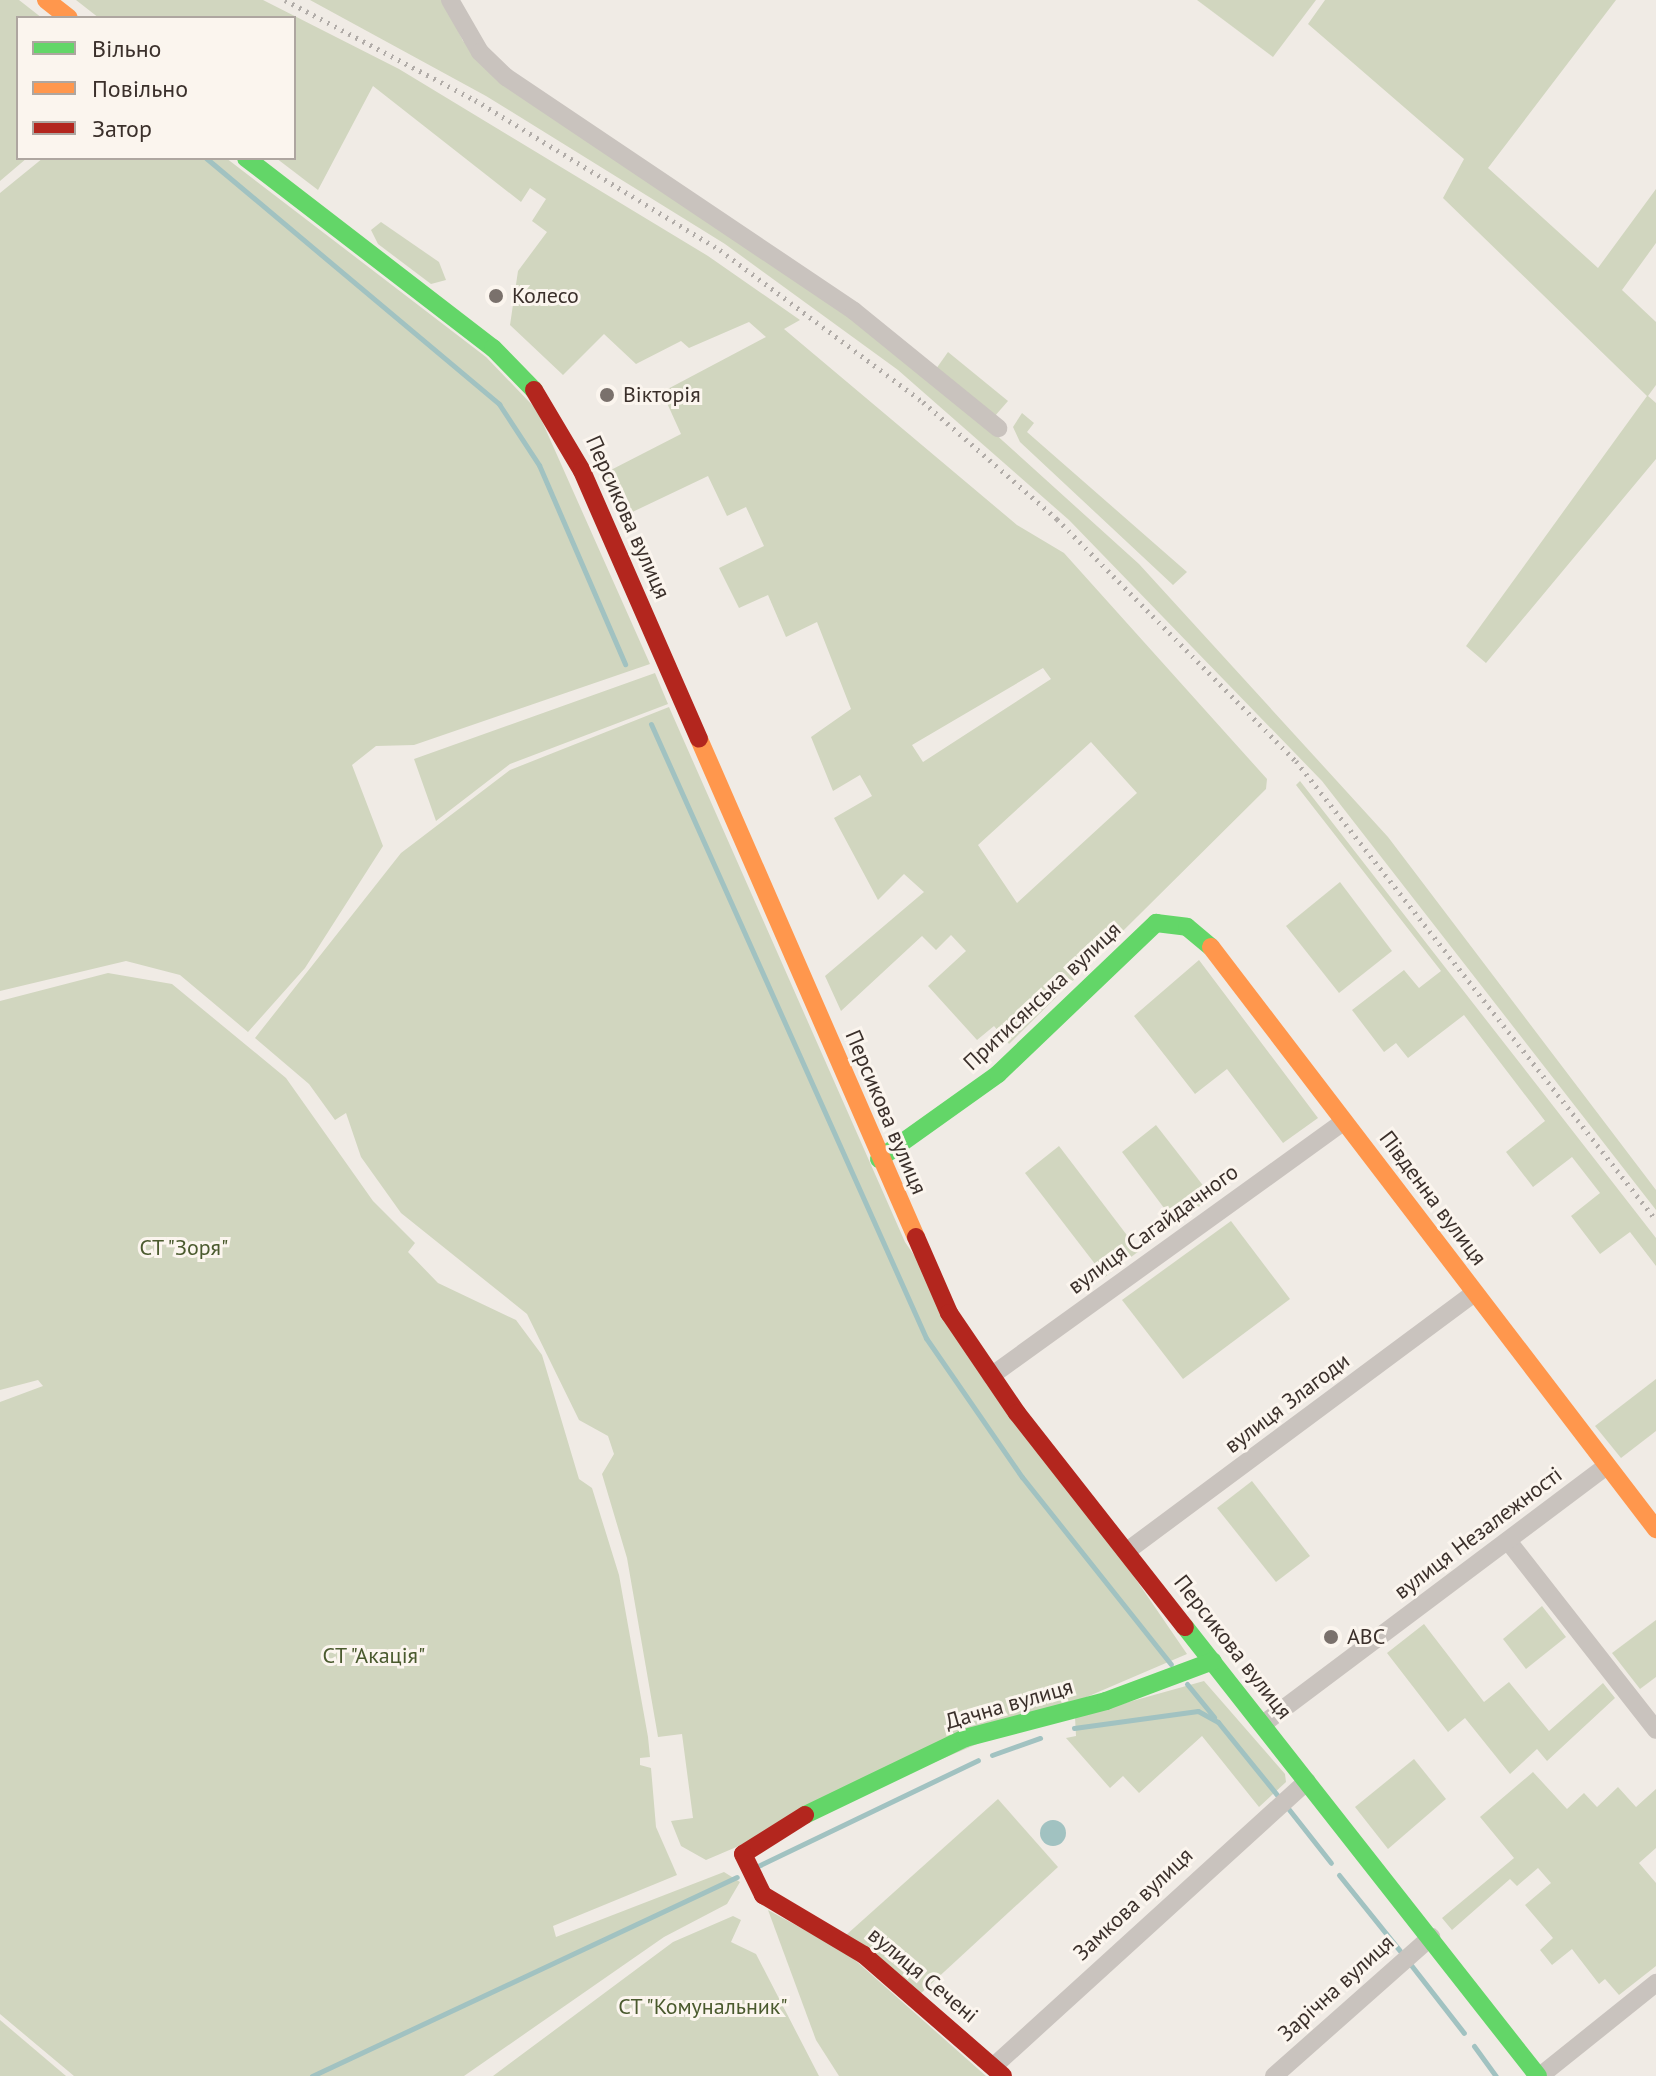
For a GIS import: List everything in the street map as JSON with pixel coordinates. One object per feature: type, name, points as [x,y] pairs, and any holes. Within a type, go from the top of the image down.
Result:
[{"type":"main road","points":[[46,0],[66,16]]},
{"type":"main road","name":"Персикова вулиця","points":[[249,160],[493,348],[559,424],[938,1294],[991,1376],[1539,2076]]},
{"type":"main road","name":"Притисянська вулиця","points":[[879,1159],[998,1074],[1156,923]]},
{"type":"main road","name":"Південна вулиця","points":[[1156,923],[1187,927],[1215,951],[1656,1529]]},
{"type":"main road","name":"Дачна вулиця","points":[[743,1854],[775,1829],[965,1738],[1106,1701],[1213,1661]]},
{"type":"main road","name":"вулиця Сечені","points":[[743,1854],[763,1895],[864,1955],[998,2071]]},
{"type":"street","points":[[450,0],[474,45],[506,77],[864,318],[998,428]]},
{"type":"street","name":"вулиця Сагайдачного","points":[[991,1376],[1344,1121]]},
{"type":"street","name":"вулиця Злагоди","points":[[1127,1551],[1475,1293]]},
{"type":"street","name":"вулиця Незалежності","points":[[1263,1724],[1607,1466]]},
{"type":"street","points":[[1508,1541],[1656,1730]]},
{"type":"street","name":"Замкова вулиця","points":[[998,2071],[1307,1781]]},
{"type":"street","name":"Зарічна вулиця","points":[[1274,2076],[1431,1937]]},
{"type":"street","points":[[1539,2076],[1656,1983]]},
{"type":"street","points":[[1556,2076],[1565,2056]]},
{"type":"green space","points":[[0,0],[19,0],[39,16],[16,16],[16,160],[25,160],[0,181]]},
{"type":"green space","points":[[76,0],[263,0],[295,16],[96,16]]},
{"type":"green space","points":[[310,0],[443,0],[463,41],[847,313],[993,432],[1139,564],[1388,837],[1656,1190],[1656,1210],[1322,781],[1069,520],[898,370],[725,244],[486,96]]},
{"type":"green space","points":[[1197,0],[1316,0],[1273,57]]},
{"type":"green space","points":[[1325,0],[1616,0],[1488,168],[1598,268],[1656,189],[1656,243],[1622,290],[1656,322],[1656,385],[1648,396],[1656,403],[1656,459],[1486,663],[1466,646],[1647,396],[1443,198],[1464,159],[1308,24]]},
{"type":"green space","points":[[296,17],[399,69],[708,256],[800,320],[784,329],[1017,525],[1064,553],[1267,779],[1266,789],[1009,1044],[994,1026],[977,1040],[928,986],[966,951],[951,935],[936,950],[922,936],[841,1011],[825,976],[924,892],[904,874],[878,900],[834,818],[872,796],[860,775],[833,791],[811,737],[851,709],[817,622],[786,637],[768,595],[739,608],[719,568],[764,546],[746,507],[727,516],[708,476],[624,516],[605,473],[681,434],[662,392],[766,337],[749,322],[689,348],[681,341],[636,364],[604,334],[563,375],[510,325],[518,271],[547,232],[532,221],[546,199],[530,188],[521,202],[373,86],[318,190],[279,160],[296,160]],"holes":[[[1043,668],[1051,679],[923,762],[912,745]],[[1091,742],[1137,793],[1017,903],[978,845]]]},
{"type":"green space","points":[[41,160],[229,160],[486,357],[537,410],[650,664],[414,745],[376,746],[352,765],[383,846],[305,968],[248,1032],[180,975],[126,961],[0,991],[0,193]]},
{"type":"green space","points":[[381,222],[439,262],[446,280],[431,284],[378,244],[371,230]]},
{"type":"green space","points":[[948,352],[1008,401],[994,417],[936,369]]},
{"type":"green space","points":[[1022,413],[1034,423],[1027,432],[1187,572],[1173,585],[1020,442],[1013,427]]},
{"type":"green space","points":[[655,673],[668,704],[510,764],[436,821],[414,759]]},
{"type":"green space","points":[[669,707],[905,1242],[1187,1654],[706,1860],[681,1846],[671,1821],[693,1818],[682,1734],[658,1737],[627,1558],[602,1474],[614,1454],[608,1436],[579,1420],[527,1314],[401,1213],[361,1157],[346,1113],[335,1120],[309,1084],[255,1038],[401,853],[510,770]]},
{"type":"green space","points":[[1300,781],[1656,1238],[1656,1266],[1630,1232],[1600,1254],[1571,1216],[1600,1193],[1572,1157],[1533,1187],[1506,1152],[1545,1121],[1464,1015],[1408,1058],[1396,1043],[1384,1052],[1352,1010],[1404,970],[1419,988],[1441,971],[1296,785]]},
{"type":"green space","points":[[1340,882],[1392,951],[1339,993],[1286,926]]},
{"type":"green space","points":[[1199,960],[1318,1118],[1283,1143],[1227,1069],[1195,1094],[1134,1016]]},
{"type":"green space","points":[[108,973],[172,984],[286,1078],[373,1201],[415,1243],[408,1252],[438,1283],[516,1320],[542,1355],[579,1479],[592,1488],[619,1575],[648,1737],[650,1757],[640,1758],[640,1765],[651,1768],[656,1827],[677,1875],[553,1926],[556,1937],[724,1872],[740,1882],[727,1904],[664,1937],[464,2076],[74,2076],[0,2014],[0,1402],[43,1386],[38,1380],[0,1390],[0,1001]]},
{"type":"green space","points":[[1156,1125],[1212,1197],[1176,1224],[1122,1152]]},
{"type":"green space","points":[[1059,1146],[1139,1251],[1105,1277],[1025,1173]]},
{"type":"green space","points":[[1231,1221],[1290,1299],[1183,1379],[1122,1300]]},
{"type":"green space","points":[[1656,1379],[1656,1431],[1621,1458],[1595,1426]]},
{"type":"green space","points":[[1252,1481],[1310,1556],[1276,1582],[1217,1508]]},
{"type":"green space","points":[[1542,1606],[1566,1637],[1526,1669],[1503,1639]]},
{"type":"green space","points":[[1656,1620],[1656,1677],[1640,1689],[1612,1653]]},
{"type":"green space","points":[[1424,1624],[1484,1702],[1509,1682],[1549,1731],[1603,1683],[1615,1698],[1547,1761],[1537,1749],[1510,1774],[1465,1718],[1448,1732],[1387,1653]]},
{"type":"green space","points":[[1204,1681],[1285,1774],[1286,1782],[1259,1807],[1202,1736],[1139,1793],[1123,1776],[1110,1788],[1066,1738],[1076,1736],[1075,1717]]},
{"type":"green space","points":[[1414,1759],[1446,1799],[1388,1849],[1355,1807]]},
{"type":"green space","points":[[1533,1772],[1567,1809],[1584,1793],[1597,1807],[1618,1787],[1636,1807],[1656,1789],[1656,1848],[1639,1863],[1656,1883],[1656,1966],[1619,1995],[1605,1979],[1599,1984],[1572,1949],[1552,1965],[1540,1950],[1553,1938],[1525,1905],[1551,1883],[1538,1868],[1517,1886],[1510,1879],[1452,1930],[1442,1918],[1514,1858],[1480,1817]]},
{"type":"green space","points":[[998,1799],[1058,1867],[919,1995],[845,1936]]},
{"type":"green space","name":"СТ \"Комунальник\"","points":[[768,1910],[847,1953],[986,2076],[839,2076],[816,2040]]},
{"type":"green space","name":"СТ \"Комунальник\"","points":[[733,1916],[741,1920],[731,1942],[756,1954],[819,2076],[493,2076],[673,1942]]},
{"type":"green space","points":[[0,2020],[66,2076],[0,2076]]},
{"type":"water","points":[[1053,1820],[1062,1824],[1066,1833],[1062,1842],[1053,1846],[1044,1842],[1040,1833],[1044,1824]]},
{"type":"waterway","points":[[208,160],[499,404],[539,465],[625,664]]},
{"type":"waterway","points":[[651,724],[926,1338],[1022,1477],[1171,1664]]},
{"type":"waterway","points":[[1187,1684],[1214,1717]]},
{"type":"waterway","points":[[1074,1728],[1198,1711],[1218,1722],[1278,1796]]},
{"type":"waterway","points":[[992,1755],[1040,1738]]},
{"type":"waterway","points":[[758,1866],[978,1760]]},
{"type":"waterway","points":[[1287,1807],[1331,1863]]},
{"type":"waterway","points":[[1339,1875],[1400,1951]]},
{"type":"waterway","points":[[312,2076],[737,1877]]},
{"type":"waterway","points":[[1411,1965],[1464,2033]]},
{"type":"waterway","points":[[1474,2046],[1496,2076]]},
{"type":"railway","points":[[285,0],[475,100],[720,250],[923,402],[1057,519],[1296,761],[1656,1220]]},
{"type":"traffic: fast","points":[[249,160],[493,348],[534,390]]},
{"type":"traffic: fast","points":[[879,1159],[998,1074],[1156,923],[1187,927],[1211,947]]},
{"type":"traffic: fast","points":[[1185,1627],[1538,2076]]},
{"type":"traffic: fast","points":[[805,1815],[965,1738],[1106,1701],[1213,1661]]},
{"type":"traffic: slow","points":[[46,0],[66,16]]},
{"type":"traffic: slow","points":[[699,739],[916,1237]]},
{"type":"traffic: slow","points":[[1211,947],[1656,1529]]},
{"type":"traffic: jam","points":[[534,390],[582,471],[699,739]]},
{"type":"traffic: jam","points":[[916,1237],[949,1313],[1017,1413],[1185,1627]]},
{"type":"traffic: jam","points":[[805,1815],[743,1854],[763,1895],[864,1955],[1003,2076]]},
{"type":"place","name":"Колесо","points":[[496,296]]},
{"type":"place","name":"Вікторія","points":[[607,395]]},
{"type":"place","name":"ABC","points":[[1331,1637]]},
{"type":"park label","name":"СТ \"Зоря\"","points":[[184,1248]]},
{"type":"park label","name":"СТ \"Акація\"","points":[[374,1656]]}]
